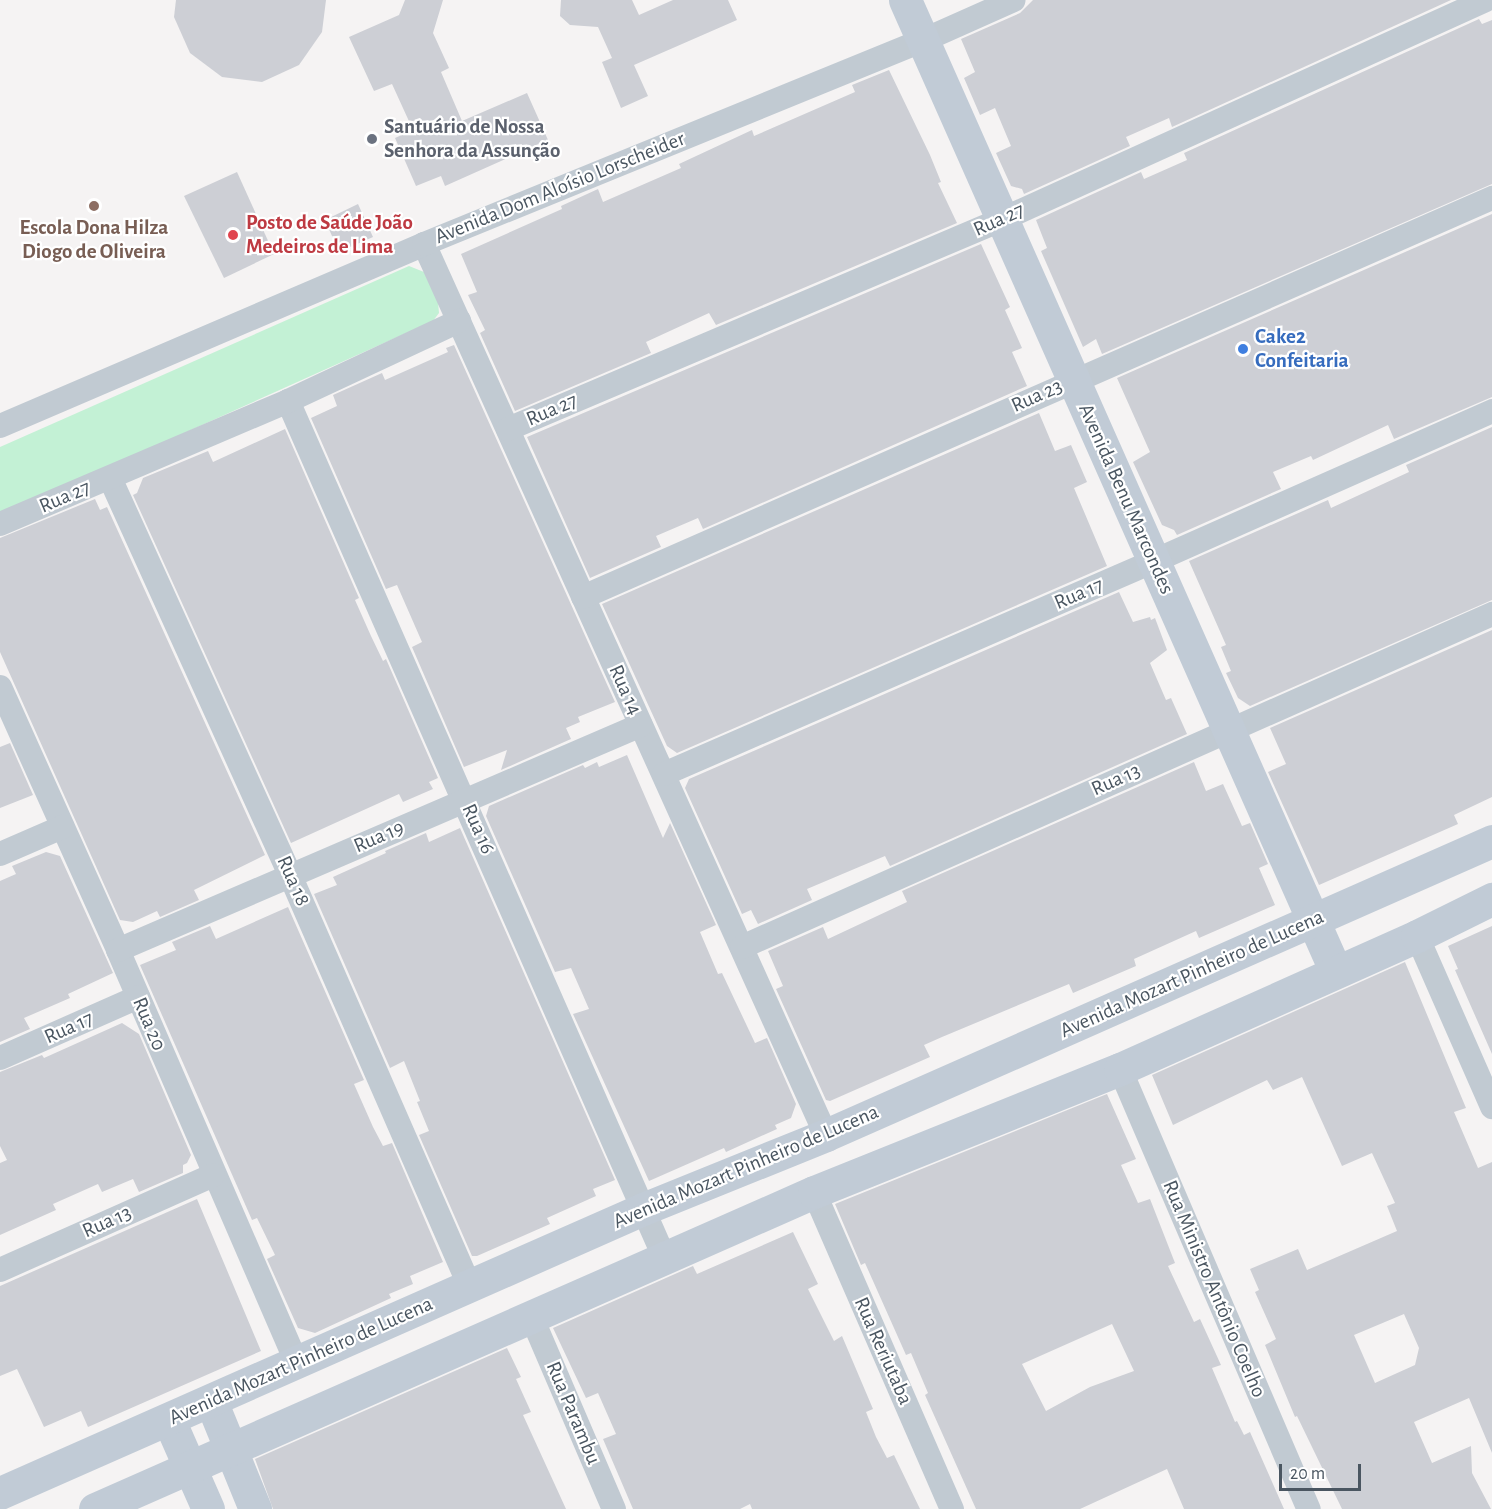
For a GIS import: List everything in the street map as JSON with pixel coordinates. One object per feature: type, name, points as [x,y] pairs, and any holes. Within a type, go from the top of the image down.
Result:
[{"type":"main road","name":"Avenida Benu Marcondes","points":[[916,16],[1003,219],[1336,972]]},
{"type":"main road","name":"Avenida Mozart Pinheiro de Lucena","points":[[0,1493],[644,1209],[826,1135],[1492,841]]},
{"type":"main road","points":[[95,1509],[191,1469],[814,1192],[1119,1069],[1417,936],[1492,899]]},
{"type":"main road","points":[[211,1401],[255,1509]]},
{"type":"main road","points":[[169,1420],[208,1509]]},
{"type":"street","name":"Avenida Dom Aloísio Lorscheider","points":[[0,426],[424,244],[916,16],[1014,0]]},
{"type":"street","name":"Rua 27","points":[[508,429],[1003,219],[1485,0]]},
{"type":"street","name":"Rua 23","points":[[583,597],[1492,198]]},
{"type":"street","name":"Rua 14","points":[[424,244],[826,1135]]},
{"type":"street","name":"Rua 27","points":[[0,524],[288,401],[459,321]]},
{"type":"street","name":"Rua 16","points":[[288,401],[466,801],[664,1259]]},
{"type":"street","name":"Rua 17","points":[[664,774],[1492,411]]},
{"type":"street","name":"Rua 18","points":[[110,478],[290,875],[470,1287]]},
{"type":"street","name":"Rua 13","points":[[742,947],[1228,729],[1492,614]]},
{"type":"street","name":"Rua 20","points":[[0,687],[118,950],[213,1175],[296,1362]]},
{"type":"street","name":"Rua 19","points":[[118,950],[641,725]]},
{"type":"street","points":[[0,854],[62,827]]},
{"type":"street","points":[[1417,936],[1492,1107]]},
{"type":"street","name":"Rua 17","points":[[0,1058],[138,997]]},
{"type":"street","name":"Rua Ministro Antônio Coelho","points":[[1119,1069],[1309,1509]]},
{"type":"street","name":"Rua 13","points":[[0,1270],[213,1175]]},
{"type":"street","name":"Rua Reriutaba","points":[[814,1192],[952,1509]]},
{"type":"street","name":"Rua Parambu","points":[[532,1318],[614,1509]]},
{"type":"green space","points":[[409,266],[424,272],[438,302],[439,313],[433,321],[0,516],[0,447]]},
{"type":"building","points":[[176,0],[326,0],[322,32],[299,65],[262,82],[222,77],[190,53],[174,17]]},
{"type":"building","points":[[405,0],[443,0],[433,33],[449,68],[441,72],[462,121],[527,93],[548,140],[445,186],[441,176],[416,186],[395,138],[413,130],[392,84],[374,91],[349,37],[399,15]]},
{"type":"building","points":[[561,0],[632,0],[639,15],[673,0],[728,0],[737,20],[634,65],[648,96],[621,108],[602,62],[612,58],[598,27],[570,25],[560,16]]},
{"type":"building","points":[[1033,0],[1451,0],[1172,127],[1169,118],[1126,137],[1130,146],[1024,194],[1022,189],[1011,186],[996,153],[1011,146],[995,108],[980,115],[964,78],[975,72],[961,39],[1020,13]]},
{"type":"building","points":[[1479,19],[1482,24],[1492,20],[1492,184],[1102,354],[1096,339],[1083,347],[1041,251],[1047,248],[1036,220],[1141,172],[1144,179],[1187,160],[1184,153]]},
{"type":"building","points":[[889,70],[930,155],[941,182],[938,183],[957,223],[716,325],[709,313],[646,342],[651,353],[515,411],[480,333],[485,330],[468,295],[477,292],[461,254],[562,209],[561,206],[598,189],[603,202],[681,168],[679,164],[752,130],[754,136],[855,92],[852,85]]},
{"type":"building","name":"Posto de Saúde João Medeiros de Lima","points":[[237,172],[274,254],[224,278],[184,196]]},
{"type":"building","points":[[358,204],[373,237],[339,252],[325,220]]},
{"type":"building","points":[[1492,214],[1492,397],[1394,439],[1388,425],[1313,460],[1311,456],[1273,472],[1281,489],[1177,535],[1174,530],[1162,525],[1133,462],[1150,452],[1117,378]]},
{"type":"building","points":[[981,244],[1010,307],[1005,310],[1022,348],[1012,352],[1027,386],[703,529],[698,518],[656,536],[661,547],[590,578],[527,437]]},
{"type":"building","points":[[454,345],[615,702],[578,717],[580,722],[566,728],[571,739],[501,770],[507,750],[464,767],[412,647],[422,642],[397,585],[386,589],[311,418],[337,406],[333,395],[382,373],[385,380],[448,352],[446,348]]},
{"type":"building","points":[[1039,413],[1055,451],[1071,445],[1087,482],[1074,488],[1107,566],[677,753],[667,746],[602,604]]},
{"type":"building","points":[[1492,427],[1492,600],[1250,706],[1238,698],[1226,673],[1231,671],[1221,647],[1226,645],[1189,561],[1328,500],[1331,508],[1409,472],[1406,465]]},
{"type":"building","points":[[285,429],[359,598],[355,600],[383,661],[386,659],[438,778],[429,782],[433,789],[403,802],[399,794],[291,843],[133,495],[137,493],[143,478],[208,451],[213,462]]},
{"type":"building","points":[[95,499],[100,510],[107,507],[265,855],[194,890],[199,900],[160,917],[157,911],[133,922],[120,920],[0,652],[0,538]]},
{"type":"building","points":[[1119,592],[1133,622],[1150,617],[1151,620],[1155,618],[1167,650],[1150,663],[1166,700],[1171,698],[1187,734],[890,866],[885,856],[807,889],[812,900],[758,924],[751,910],[742,914],[685,788],[689,779]]},
{"type":"building","points":[[1492,630],[1492,797],[1454,815],[1458,824],[1319,885],[1268,772],[1286,764],[1270,728]]},
{"type":"building","points":[[10,743],[33,795],[0,808],[0,747]]},
{"type":"building","points":[[627,755],[663,838],[670,823],[716,925],[700,932],[718,974],[722,973],[755,1043],[767,1038],[796,1104],[791,1118],[775,1125],[777,1129],[726,1152],[724,1148],[649,1181],[573,1014],[589,1009],[571,968],[555,972],[486,816],[489,806],[583,765],[585,768],[597,762],[599,767]]},
{"type":"building","points":[[1194,762],[1206,791],[1223,784],[1242,826],[1250,823],[1268,864],[1259,868],[1275,905],[1199,938],[1196,931],[1134,959],[1136,966],[1073,993],[1069,984],[942,1037],[924,1045],[930,1057],[830,1101],[826,1100],[776,989],[783,986],[768,951],[823,927],[828,939],[907,902],[902,891]]},
{"type":"building","points":[[460,828],[615,1180],[593,1189],[596,1196],[547,1218],[550,1224],[477,1256],[472,1256],[419,1135],[429,1131],[404,1061],[390,1068],[314,894],[337,885],[333,877],[386,853],[385,851],[426,833],[429,842]]},
{"type":"building","points":[[46,852],[60,856],[113,973],[68,994],[70,998],[24,1018],[30,1029],[0,1042],[0,881],[16,874],[12,866]]},
{"type":"building","points":[[288,907],[364,1080],[354,1084],[383,1146],[392,1143],[443,1262],[410,1276],[413,1284],[389,1294],[391,1298],[315,1333],[298,1328],[267,1259],[275,1255],[257,1218],[252,1220],[140,965],[176,950],[172,942],[210,926],[216,939]]},
{"type":"building","points":[[1492,926],[1492,1054],[1455,970],[1458,969],[1448,946]]},
{"type":"building","points":[[1405,962],[1466,1108],[1454,1112],[1478,1168],[1492,1162],[1492,1453],[1469,1398],[1414,1422],[1432,1463],[1471,1446],[1472,1473],[1491,1509],[1342,1509],[1297,1416],[1295,1417],[1265,1345],[1276,1339],[1255,1292],[1259,1290],[1250,1269],[1298,1249],[1307,1270],[1397,1231],[1387,1206],[1395,1203],[1372,1153],[1342,1166],[1302,1077],[1273,1090],[1267,1080],[1173,1125],[1152,1075]],"holes":[[[1404,1314],[1419,1348],[1415,1365],[1375,1383],[1354,1335]]]},
{"type":"building","points":[[122,1023],[139,1034],[191,1155],[187,1163],[183,1165],[183,1173],[139,1192],[133,1179],[102,1192],[98,1184],[53,1204],[56,1210],[0,1235],[0,1163],[7,1160],[0,1146],[0,1072],[42,1055],[44,1058]]},
{"type":"building","points":[[1107,1094],[1136,1159],[1121,1165],[1138,1203],[1150,1199],[1175,1263],[1168,1266],[1194,1322],[1200,1319],[1221,1365],[1212,1368],[1235,1422],[1237,1421],[1244,1435],[1250,1432],[1284,1509],[1184,1509],[1167,1469],[1080,1509],[976,1509],[925,1395],[928,1393],[911,1353],[906,1355],[865,1263],[861,1265],[835,1204]],"holes":[[[1112,1324],[1134,1371],[1090,1387],[1046,1411],[1022,1364]]]},
{"type":"building","points":[[197,1199],[261,1351],[88,1427],[81,1411],[44,1427],[17,1369],[0,1376],[0,1286]]},
{"type":"building","points":[[793,1232],[818,1284],[808,1289],[834,1341],[842,1336],[873,1409],[866,1412],[876,1437],[887,1458],[894,1455],[920,1509],[752,1509],[750,1504],[740,1509],[633,1509],[603,1439],[616,1434],[598,1393],[586,1398],[553,1328],[693,1266],[697,1274]]},
{"type":"building","points":[[507,1348],[521,1377],[516,1379],[531,1412],[523,1415],[566,1509],[273,1509],[255,1459]]},
{"type":"place","name":"Santuário de Nossa Senhora da Assunção","points":[[372,139]]},
{"type":"place","name":"Escola Dona Hilza Diogo de Oliveira","points":[[94,206]]},
{"type":"place","name":"Posto de Saúde João Medeiros de Lima","points":[[233,235]]},
{"type":"place","name":"Cake2 Confeitaria","points":[[1243,349]]}]
